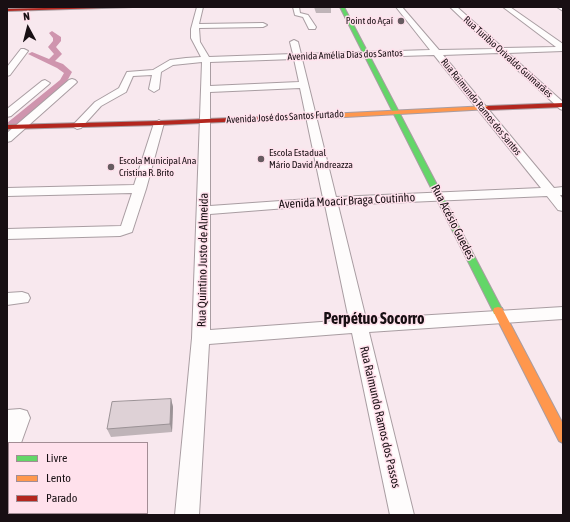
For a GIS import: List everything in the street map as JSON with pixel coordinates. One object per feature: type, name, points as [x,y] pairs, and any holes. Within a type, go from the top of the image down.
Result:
[{"type":"street","points":[[7,10],[19,8],[131,7]]},
{"type":"street","points":[[200,7],[196,26],[196,41],[206,59]]},
{"type":"street","points":[[296,7],[297,14],[306,16],[312,27]]},
{"type":"street","name":"Rua Acésio Guedes","points":[[342,7],[563,437]]},
{"type":"street","name":"Rua Raimundo Ramos dos Santos","points":[[399,7],[481,108],[557,191],[563,207]]},
{"type":"street","name":"Rua Turibio Orivaldo Guimarães","points":[[453,7],[562,105]]},
{"type":"street","points":[[506,7],[563,49]]},
{"type":"street","points":[[196,26],[263,25]]},
{"type":"street","name":"Avenida Amélia Dias dos Santos","points":[[77,126],[98,104],[123,90],[130,74],[157,71],[170,63],[186,60],[296,49],[367,55],[563,49]]},
{"type":"street","name":"Rua Raimundo Ramos dos Passos","points":[[296,49],[402,515]]},
{"type":"street","points":[[7,72],[24,51],[13,51]]},
{"type":"street","name":"Rua Quintino Justo de Almeida","points":[[187,515],[201,338],[206,59]]},
{"type":"street","points":[[154,89],[157,71]]},
{"type":"street","points":[[7,139],[15,127],[72,82]]},
{"type":"street","points":[[7,114],[45,83]]},
{"type":"street","points":[[205,89],[304,85]]},
{"type":"street","name":"Avenida José dos Santos Furtado","points":[[15,127],[159,123],[562,105]]},
{"type":"street","points":[[7,234],[120,232],[127,228],[159,123]]},
{"type":"street","points":[[7,192],[140,189]]},
{"type":"street","name":"Avenida Moacir Braga Coutinho","points":[[204,210],[331,201],[557,191]]},
{"type":"street","points":[[201,338],[563,313]]},
{"type":"street","points":[[10,442],[13,418]]},
{"type":"building","points":[[171,399],[170,424],[107,429],[112,402]]},
{"type":"waterway","points":[[50,62],[58,54],[52,47],[57,41],[57,37],[52,33]]},
{"type":"waterway","points":[[32,54],[50,62]]},
{"type":"waterway","points":[[7,128],[63,81],[68,72],[60,66],[50,62]]},
{"type":"traffic: fast","points":[[342,7],[498,311]]},
{"type":"traffic: slow","points":[[327,116],[488,108]]},
{"type":"traffic: slow","points":[[498,311],[563,437]]},
{"type":"traffic: jam","points":[[7,10],[131,7]]},
{"type":"traffic: jam","points":[[488,108],[563,105]]},
{"type":"traffic: jam","points":[[7,127],[159,123],[327,116]]},
{"type":"place","name":"Point do Açaí","points":[[401,21]]},
{"type":"place","name":"Escola Estadual Mário David Andreazza","points":[[261,159]]},
{"type":"place","name":"Escola Municipal Ana Cristina R. Brito","points":[[111,167]]},
{"type":"district","name":"Perpétuo Socorro","points":[[374,319]]}]
